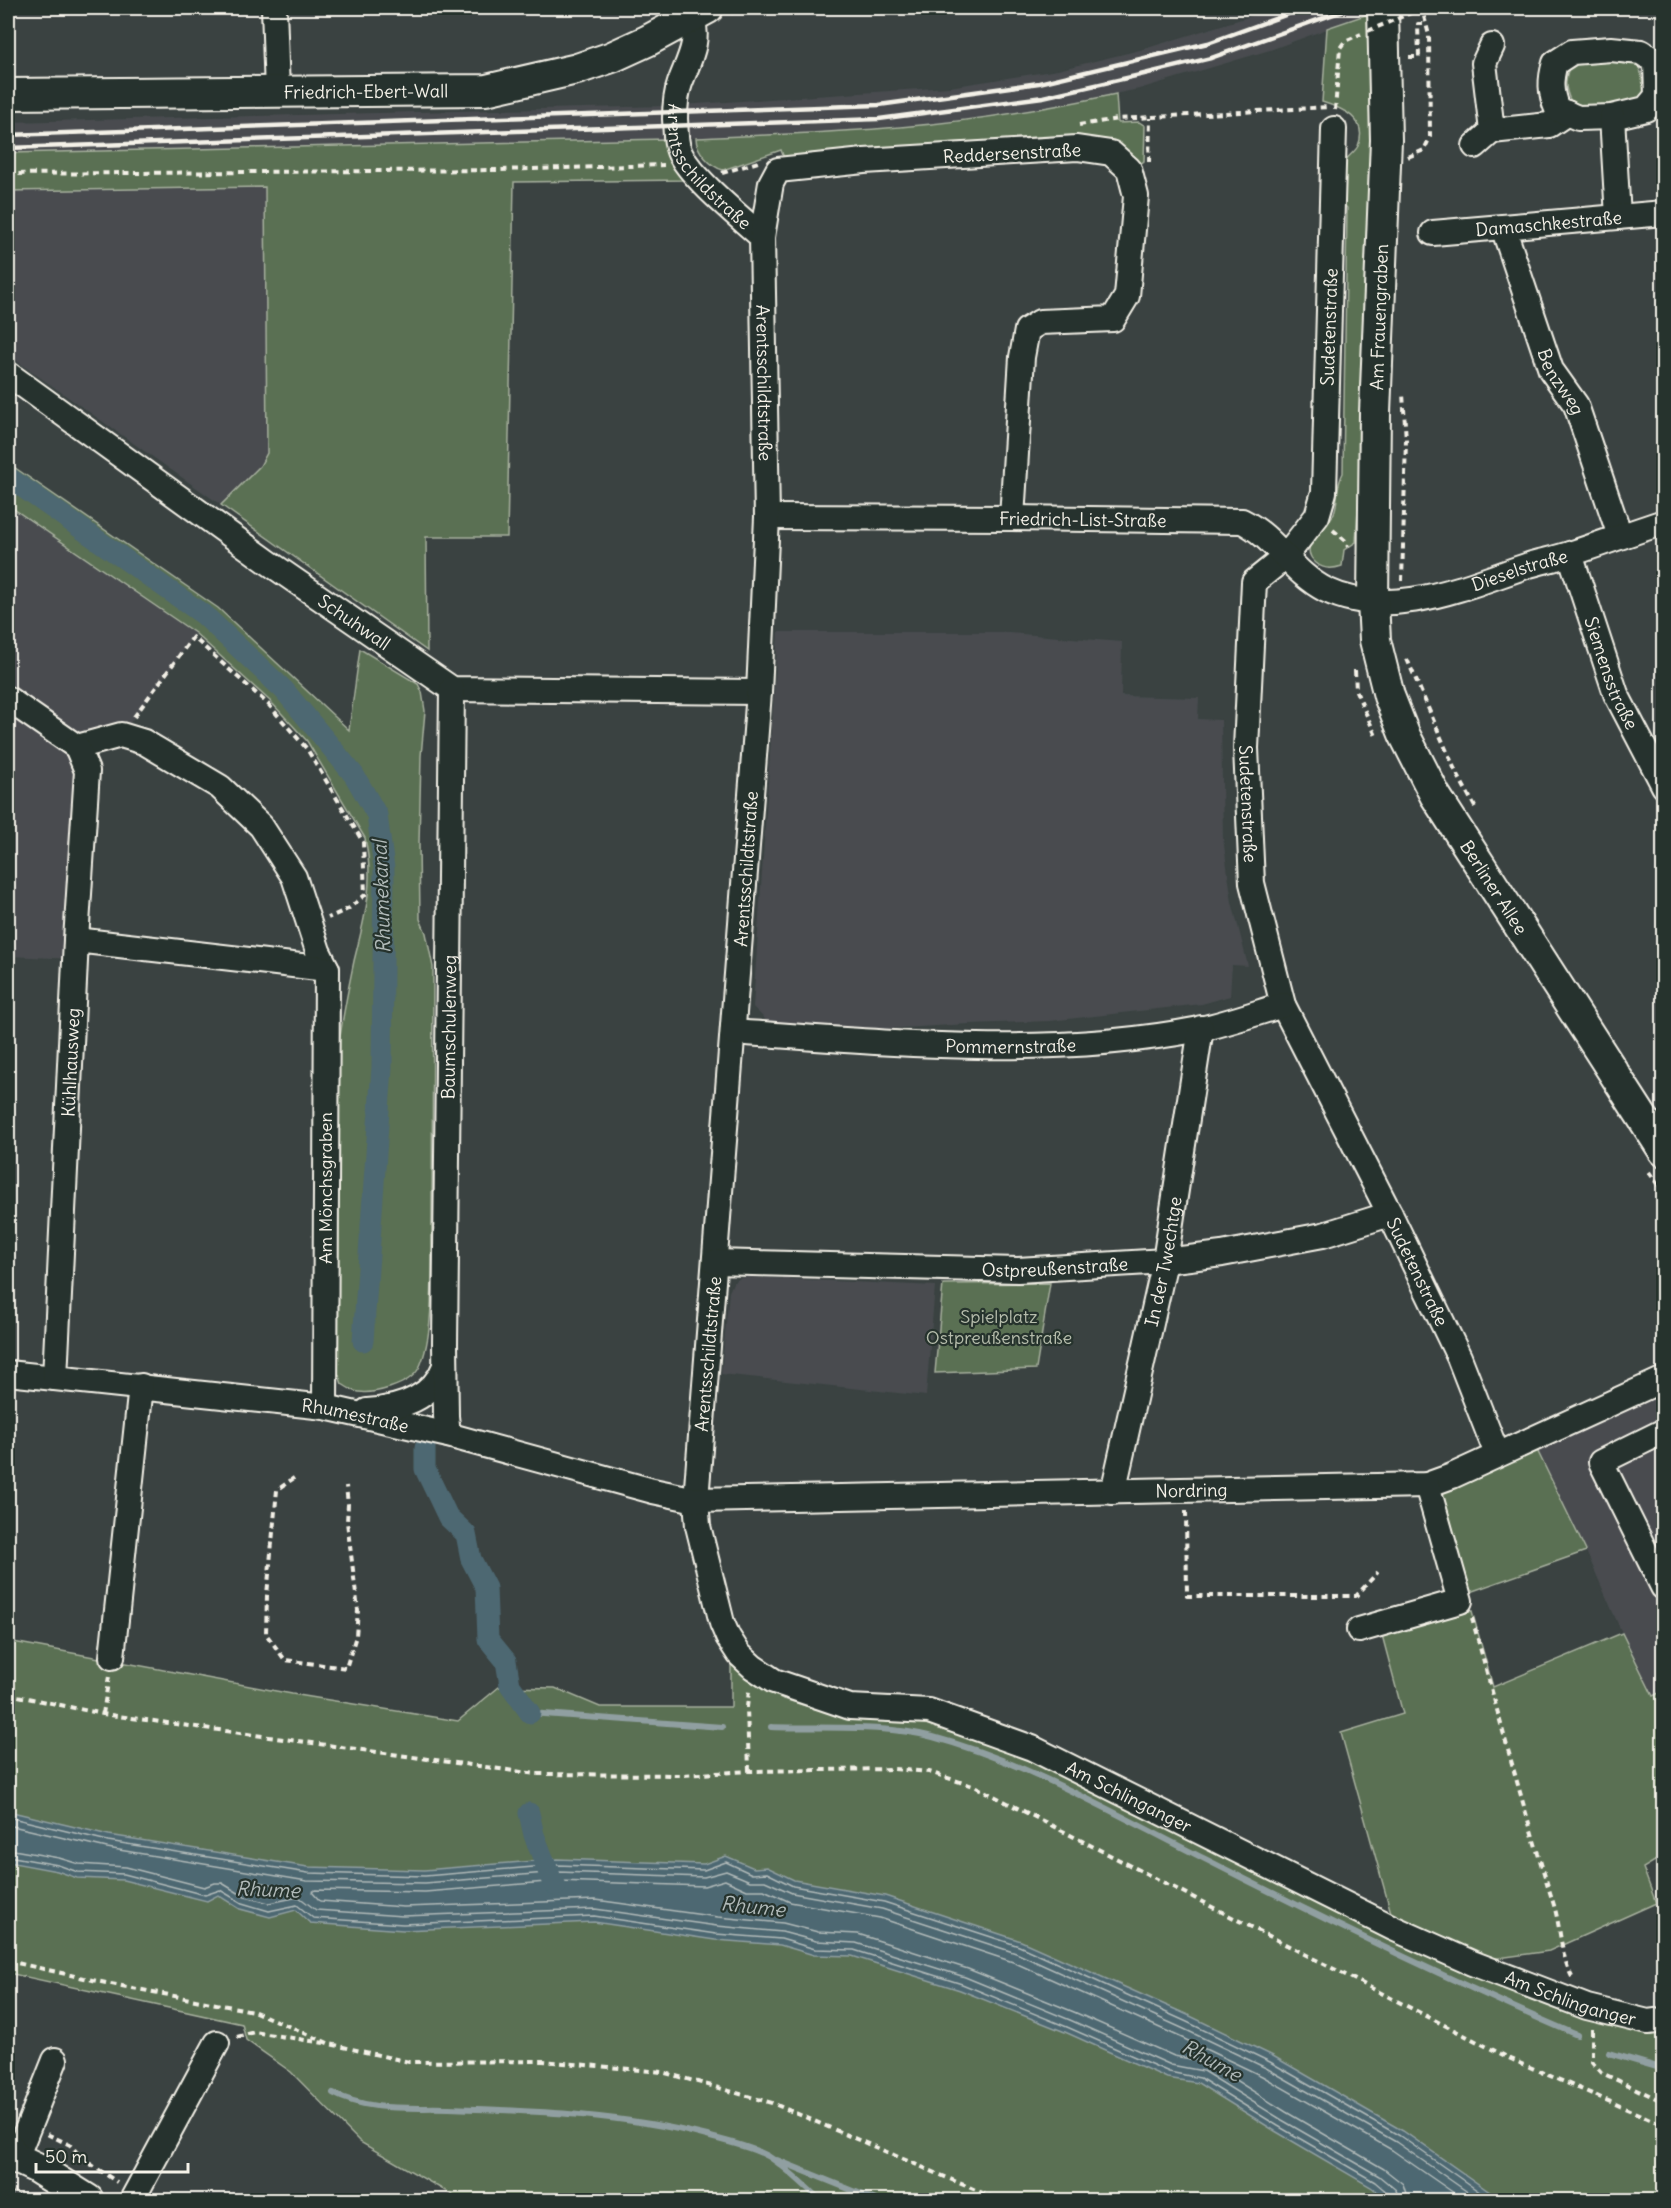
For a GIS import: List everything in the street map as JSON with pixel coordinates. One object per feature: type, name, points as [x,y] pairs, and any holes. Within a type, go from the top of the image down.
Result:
[{"type":"main road","name":"Friedrich-Ebert-Wall","points":[[8,94],[486,90],[577,69],[612,57],[700,12]]},
{"type":"main road","name":"Am Frauengraben","points":[[1373,602],[1375,413],[1386,151],[1379,23]]},
{"type":"main road","name":"Berliner Allee","points":[[1373,602],[1375,640],[1389,696],[1404,734],[1435,795],[1664,1151]]},
{"type":"main road","points":[[10,2155],[37,2168],[88,2200]]},
{"type":"street","points":[[274,8],[277,92]]},
{"type":"street","name":"Arentsschildstraße","points":[[700,12],[690,60],[679,85],[675,112],[679,152],[686,164],[762,237]]},
{"type":"street","points":[[1492,46],[1484,63],[1484,139],[1549,125],[1567,113]]},
{"type":"street","points":[[1611,49],[1641,52],[1656,62],[1657,96],[1646,108],[1612,117],[1578,118],[1567,113],[1557,109],[1550,81],[1555,63],[1572,52],[1611,49]]},
{"type":"street","points":[[1612,117],[1618,217]]},
{"type":"street","name":"Sudetenstraße","points":[[1334,129],[1324,492],[1317,516],[1285,557],[1254,582],[1246,748],[1252,883],[1283,1005],[1390,1214],[1459,1357],[1497,1454]]},
{"type":"street","name":"Reddersenstraße","points":[[762,237],[771,183],[778,170],[864,161],[1077,147],[1111,153],[1130,169],[1136,196],[1127,296],[1113,319],[1040,322],[1027,330],[1022,357],[1012,518]]},
{"type":"street","name":"Damaschkestraße","points":[[1433,233],[1664,213]]},
{"type":"street","name":"Benzweg","points":[[1503,227],[1551,370],[1576,405],[1620,536]]},
{"type":"street","name":"Arentsschildtstraße","points":[[696,1500],[759,692],[767,518],[762,237]]},
{"type":"street","name":"Schuhwall","points":[[8,375],[268,562],[452,688]]},
{"type":"street","name":"Friedrich-List-Straße","points":[[767,518],[1242,521],[1257,528],[1307,578],[1345,597],[1373,602]]},
{"type":"street","name":"Dieselstraße","points":[[1373,602],[1417,600],[1570,554],[1664,522]]},
{"type":"street","name":"Siemensstraße","points":[[1570,554],[1616,694],[1664,786]]},
{"type":"street","points":[[452,688],[759,692]]},
{"type":"street","name":"Baumschulenweg","points":[[448,1435],[445,1366],[452,688]]},
{"type":"street","points":[[8,699],[77,747],[121,735]]},
{"type":"street","name":"Am Mönchsgraben","points":[[121,735],[144,742],[220,787],[261,826],[294,877],[318,951],[327,969],[325,1407]]},
{"type":"street","name":"Kühlhausweg","points":[[55,1378],[76,940],[87,771],[77,747]]},
{"type":"street","points":[[76,940],[327,969]]},
{"type":"street","name":"Pommernstraße","points":[[733,1032],[919,1045],[1017,1047],[1102,1042],[1201,1028],[1283,1005]]},
{"type":"street","name":"In der Twechtge","points":[[1113,1492],[1165,1261],[1201,1028]]},
{"type":"street","name":"Ostpreußenstraße","points":[[715,1262],[1018,1270],[1165,1261],[1222,1254],[1323,1235],[1390,1214]]},
{"type":"street","points":[[354,1412],[376,1411],[413,1401],[433,1387],[445,1366]]},
{"type":"street","name":"Rhumestraße","points":[[8,1373],[141,1386],[354,1412],[653,1491],[696,1500]]},
{"type":"street","name":"Nordring","points":[[696,1500],[1427,1485],[1452,1476],[1664,1379]]},
{"type":"street","points":[[112,1657],[141,1386]]},
{"type":"street","points":[[1663,1587],[1601,1462],[1664,1431]]},
{"type":"street","points":[[1359,1630],[1460,1601],[1427,1485]]},
{"type":"street","name":"Am Schlinganger","points":[[696,1500],[698,1526],[722,1623],[728,1637],[739,1654],[774,1681],[850,1707],[929,1711],[1032,1748],[1393,1928],[1472,1963],[1587,2007],[1648,2022],[1664,2020]]},
{"type":"street","points":[[134,2198],[217,2043]]},
{"type":"street","points":[[10,2155],[55,2060]]},
{"type":"path","points":[[1334,129],[1340,48],[1345,42],[1379,23],[1424,8],[1429,35],[1430,138],[1424,150],[1408,157]]},
{"type":"path","points":[[1408,57],[1419,57],[1418,24],[1426,24]]},
{"type":"path","points":[[8,174],[499,170],[686,164]]},
{"type":"path","points":[[1317,516],[1346,541],[1350,551]]},
{"type":"path","points":[[121,735],[193,636],[267,704],[307,749],[363,842],[365,895],[348,909],[311,926]]},
{"type":"path","points":[[1403,649],[1455,770],[1477,811]]},
{"type":"path","points":[[294,1478],[277,1490],[267,1595],[266,1634],[285,1660],[346,1668],[357,1636],[358,1610],[345,1486]]},
{"type":"path","points":[[1186,1491],[1187,1596],[1356,1596],[1378,1572]]},
{"type":"path","points":[[1349,1596],[1352,1603]]},
{"type":"path","points":[[1460,1601],[1471,1615],[1522,1803],[1558,1917],[1565,1963],[1587,2007],[1592,2027],[1592,2062],[1602,2073],[1664,2102]]},
{"type":"path","points":[[103,1714],[112,1657]]},
{"type":"path","points":[[749,1771],[747,1707],[753,1667]]},
{"type":"path","points":[[8,1694],[103,1714],[536,1774],[684,1775],[749,1771],[893,1769],[929,1772],[976,1786],[1510,2059],[1664,2125]]},
{"type":"path","points":[[8,1960],[106,1983],[253,2011],[330,2044]]},
{"type":"path","points":[[217,2043],[254,2032],[330,2044],[409,2061],[543,2061],[662,2072],[772,2103],[999,2200]]},
{"type":"path","points":[[70,2145],[83,2159],[134,2198]]},
{"type":"path","points":[[8,2191],[26,2200]]},
{"type":"shaded area","points":[[1277,8],[1384,8],[1270,50],[1139,89],[1039,109],[948,122],[818,133],[666,139],[8,153],[8,122],[666,106],[949,87],[1058,70],[1144,49]]},
{"type":"shaded area","points":[[138,187],[265,187],[267,453],[260,466],[221,505],[8,355],[8,191]]},
{"type":"shaded area","points":[[8,504],[195,633],[121,735],[78,747],[76,959],[8,956]]},
{"type":"shaded area","points":[[778,632],[996,632],[1122,642],[1121,696],[1199,698],[1198,719],[1221,720],[1223,838],[1232,902],[1248,966],[1232,965],[1230,996],[1202,1004],[1050,1021],[886,1029],[767,1021],[753,1007]]},
{"type":"shaded area","points":[[740,1278],[935,1286],[926,1396],[721,1374],[729,1292],[733,1283]]},
{"type":"shaded area","points":[[1663,1396],[1664,1691],[1653,1696],[1537,1450],[1629,1407]]},
{"type":"green space","points":[[1368,14],[1371,165],[1356,542],[1344,550],[1342,566],[1329,568],[1316,563],[1310,556],[1309,550],[1315,537],[1334,513],[1343,473],[1347,208],[1340,201],[1344,165],[1358,146],[1360,129],[1352,116],[1345,111],[1322,102],[1327,28]]},
{"type":"green space","points":[[1621,59],[1631,61],[1640,68],[1644,90],[1641,100],[1631,106],[1574,107],[1566,88],[1569,68],[1579,63]]},
{"type":"green space","points":[[1116,94],[1118,123],[1139,122],[1145,126],[1144,161],[1140,164],[1135,164],[1125,152],[784,158],[781,150],[723,170],[705,158],[696,138],[927,124],[1009,114]]},
{"type":"green space","points":[[666,139],[686,180],[514,182],[507,537],[426,537],[427,651],[221,505],[260,466],[267,453],[265,187],[8,191],[8,153]]},
{"type":"green space","points":[[8,463],[218,608],[349,730],[360,649],[418,684],[422,692],[425,711],[421,756],[420,919],[426,933],[433,967],[432,1295],[428,1336],[419,1368],[408,1379],[390,1388],[370,1392],[354,1391],[342,1384],[335,1364],[337,1062],[344,1011],[369,885],[365,838],[307,741],[270,701],[195,633],[8,505]]},
{"type":"green space","name":"Spielplatz Ostpreußenstraße","points":[[1050,1283],[1036,1369],[935,1373],[943,1284]]},
{"type":"green space","points":[[1537,1450],[1586,1551],[1467,1593],[1441,1493]]},
{"type":"green space","points":[[1472,1611],[1493,1687],[1622,1633],[1653,1696],[1663,1691],[1663,1856],[1643,1868],[1656,1903],[1549,1951],[1476,1961],[1393,1920],[1341,1733],[1403,1714],[1382,1635]]},
{"type":"green space","points":[[8,1641],[292,1694],[458,1721],[499,1687],[555,1688],[600,1707],[731,1707],[731,1664],[781,1698],[816,1709],[852,1713],[926,1715],[970,1729],[1436,1954],[1663,2027],[1663,2200],[779,2200],[767,2194],[762,2200],[461,2200],[360,2142],[291,2072],[246,2040],[242,2024],[8,1973]]},
{"type":"water","name":"Rhume","points":[[8,1811],[109,1835],[308,1867],[424,1870],[557,1859],[704,1864],[726,1856],[754,1868],[767,1867],[794,1880],[885,1896],[1021,1941],[1190,2016],[1273,2056],[1403,2131],[1501,2200],[1388,2200],[1371,2187],[1198,2083],[1167,2078],[1065,2032],[960,1990],[852,1956],[814,1955],[780,1945],[715,1940],[594,1922],[403,1930],[310,1923],[296,1910],[270,1917],[240,1909],[218,1895],[207,1901],[123,1880],[77,1878],[57,1871],[8,1862]]},
{"type":"waterway","name":"Rhumekanal","points":[[8,477],[204,615],[284,690],[354,775],[377,815],[384,868],[382,1067],[363,1341]]},
{"type":"waterway","name":"Rhumekanal","points":[[425,1448],[425,1469],[448,1517],[466,1534],[471,1559],[486,1588],[488,1639],[506,1661],[510,1685],[530,1713]]},
{"type":"waterway","points":[[530,1713],[722,1727]]},
{"type":"waterway","points":[[771,1727],[894,1730],[933,1737],[1004,1761],[1072,1791],[1390,1950],[1577,2035]]},
{"type":"waterway","name":"Rhumekanal","points":[[529,1813],[534,1835],[556,1886]]},
{"type":"waterway","points":[[1609,2053],[1664,2069]]},
{"type":"waterway","points":[[333,2093],[375,2106],[547,2112],[611,2118],[707,2136],[738,2144],[768,2156],[789,2171],[820,2200]]},
{"type":"waterway","points":[[777,2160],[876,2200]]},
{"type":"railway","points":[[8,135],[879,105],[1039,83],[1208,43],[1305,8]]},
{"type":"railway","points":[[8,148],[879,119],[1043,97],[1140,75],[1211,58],[1351,8]]}]
